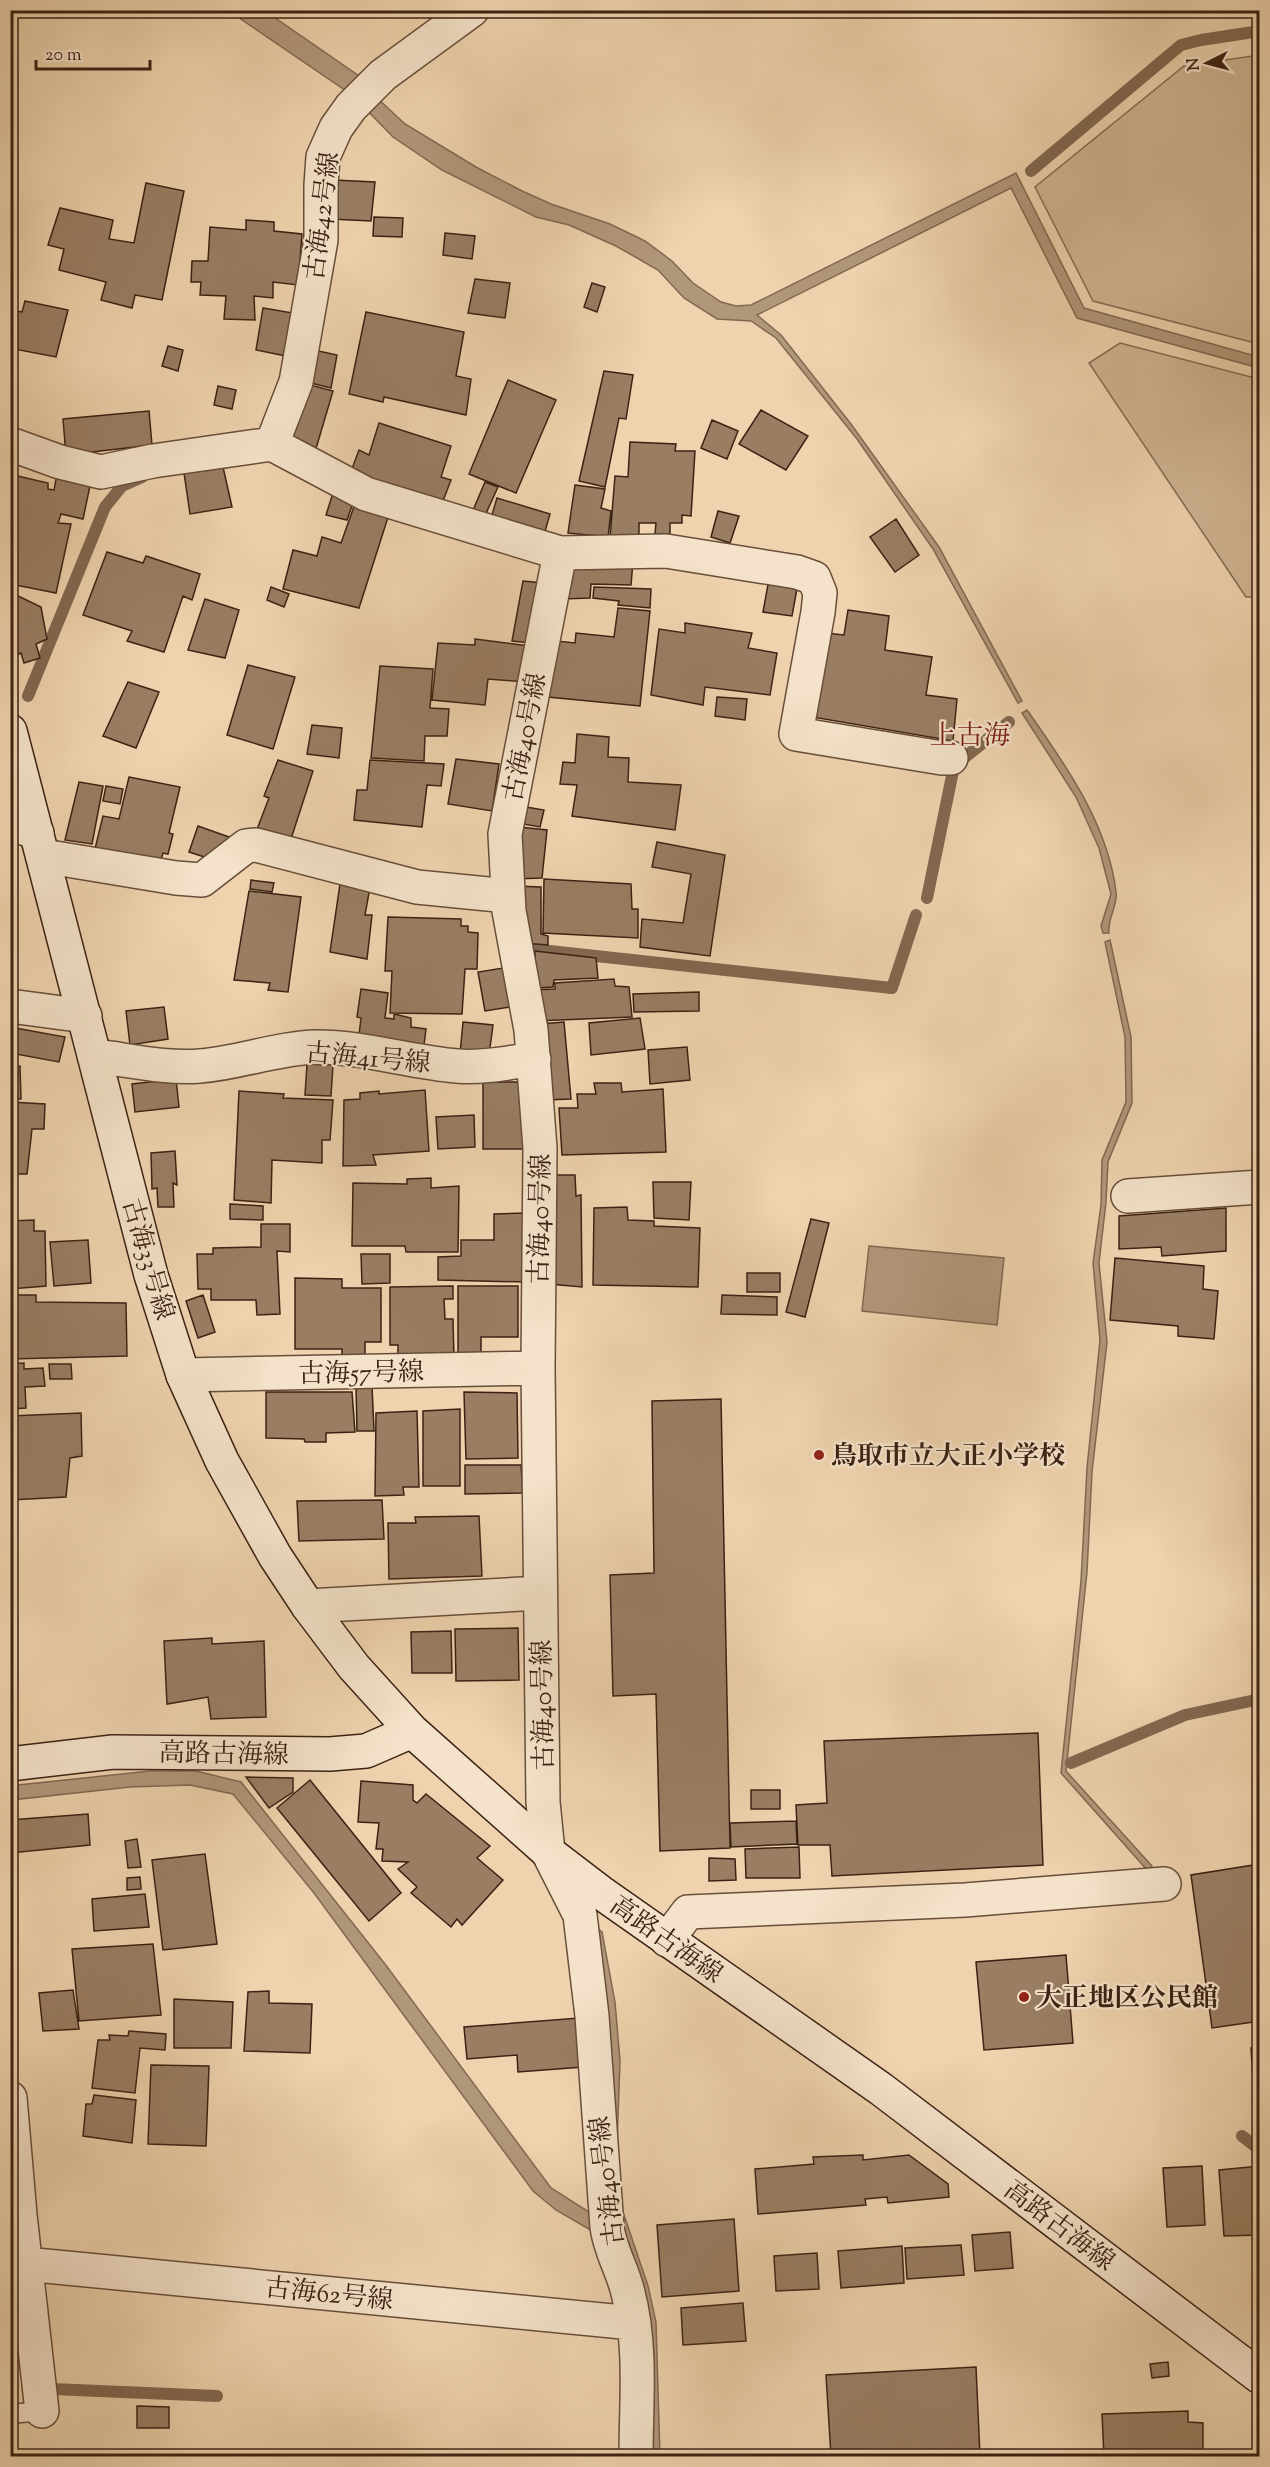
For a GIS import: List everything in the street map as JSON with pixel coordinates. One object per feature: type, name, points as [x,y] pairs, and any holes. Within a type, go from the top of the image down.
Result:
[{"type":"street","name":"古海42号線","points":[[272,444],[296,382],[321,240],[323,157],[336,128],[351,107],[383,75],[472,10]]},
{"type":"street","points":[[10,444],[60,462],[101,472],[153,461],[272,444],[366,494],[560,553],[666,551],[786,570],[814,578],[820,593],[818,612],[796,734],[951,758]]},
{"type":"street","name":"古海40号線","points":[[560,553],[505,834],[508,896],[531,1030],[540,1149],[538,1368],[543,1802],[548,1852],[580,1915],[592,2016],[609,2243],[628,2293],[633,2323],[638,2392],[636,2457]]},
{"type":"street","name":"古海33号線","points":[[10,731],[30,837],[85,1016],[151,1275],[183,1375],[222,1461],[275,1556],[308,1606],[354,1667],[412,1731]]},
{"type":"street","points":[[30,837],[176,878],[202,880],[246,846],[256,845],[417,887],[508,896]]},
{"type":"street","points":[[10,1006],[85,1016]]},
{"type":"street","name":"古海41号線","points":[[96,1056],[174,1066],[199,1066],[317,1047],[391,1055],[457,1066],[495,1065],[534,1059]]},
{"type":"street","points":[[1128,1196],[1260,1187]]},
{"type":"street","name":"古海57号線","points":[[183,1375],[538,1368]]},
{"type":"street","points":[[308,1606],[540,1593]]},
{"type":"street","name":"高路古海線","points":[[10,1764],[113,1752],[330,1754],[366,1751],[412,1731],[548,1852],[667,1940],[881,2089],[1260,2377]]},
{"type":"street","points":[[667,1940],[688,1912],[965,1900],[1164,1884]]},
{"type":"street","points":[[10,2098],[25,2264],[26,2413]]},
{"type":"street","name":"古海62号線","points":[[25,2264],[633,2323]]},
{"type":"shaded area","points":[[229,11],[265,11],[365,80],[377,98],[405,124],[476,167],[522,191],[551,204],[610,224],[645,241],[672,261],[693,283],[721,302],[736,306],[751,305],[1016,173],[1084,308],[1259,357],[1259,368],[1077,318],[1011,188],[757,315],[781,335],[851,424],[939,547],[1022,701],[1018,703],[933,549],[857,439],[776,338],[751,321],[717,319],[684,298],[658,270],[616,246],[569,225],[536,217],[442,170],[393,137],[352,95]]},
{"type":"shaded area","points":[[1259,55],[1259,344],[1093,301],[1035,187],[1184,66]]},
{"type":"shaded area","points":[[1120,343],[1259,379],[1259,597],[1246,597],[1089,363]]},
{"type":"shaded area","points":[[1027,710],[1070,773],[1104,842],[1116,892],[1109,933],[1103,933],[1101,926],[1111,894],[1099,848],[1076,797],[1022,713]]},
{"type":"shaded area","points":[[1110,940],[1131,1037],[1132,1103],[1108,1162],[1099,1263],[1107,1342],[1092,1472],[1087,1572],[1066,1771],[1152,1866],[1148,1871],[1061,1773],[1081,1581],[1087,1468],[1100,1340],[1093,1263],[1101,1205],[1102,1160],[1126,1102],[1125,1037],[1105,942]]},
{"type":"shaded area","points":[[869,1246],[1004,1258],[997,1325],[862,1311]]},
{"type":"shaded area","points":[[150,1771],[196,1771],[241,1782],[385,1964],[551,2188],[597,2217],[594,2232],[556,2210],[533,2191],[314,1893],[233,1794],[190,1785],[130,1787],[11,1800],[18,1785]]},
{"type":"shaded area","points":[[591,1923],[602,1932],[615,2002],[620,2061],[617,2145],[620,2203],[648,2286],[656,2322],[660,2456],[646,2456],[618,2229]]},
{"type":"building","points":[[334,180],[375,182],[371,221],[331,219]]},
{"type":"building","points":[[146,183],[184,191],[162,300],[135,295],[132,308],[101,300],[106,282],[59,270],[64,249],[48,245],[60,208],[113,220],[109,239],[134,243]]},
{"type":"building","points":[[374,217],[403,218],[402,237],[373,236]]},
{"type":"building","points":[[246,220],[274,222],[274,231],[302,234],[298,285],[273,282],[273,298],[254,296],[255,320],[224,319],[226,296],[200,295],[201,282],[191,282],[192,261],[208,261],[210,227],[246,230]]},
{"type":"building","points":[[445,233],[475,236],[472,259],[443,255]]},
{"type":"building","points":[[475,279],[510,283],[505,318],[468,313]]},
{"type":"building","points":[[592,283],[605,287],[597,312],[584,307]]},
{"type":"building","points":[[25,301],[68,310],[56,357],[14,349],[17,337],[10,335],[10,310],[22,312]]},
{"type":"building","points":[[263,308],[299,314],[291,357],[256,350]]},
{"type":"building","points":[[366,312],[464,332],[456,376],[471,379],[466,415],[384,397],[383,402],[349,394]]},
{"type":"building","points":[[168,346],[183,350],[178,371],[162,366]]},
{"type":"building","points":[[314,350],[337,355],[331,388],[307,382]]},
{"type":"building","points":[[604,371],[633,375],[626,419],[619,418],[605,487],[579,481]]},
{"type":"building","points":[[508,380],[556,400],[516,493],[469,474]]},
{"type":"building","points":[[303,383],[333,391],[315,452],[286,443]]},
{"type":"building","points":[[218,386],[236,390],[232,409],[214,405]]},
{"type":"building","points":[[761,410],[808,436],[786,470],[739,444]]},
{"type":"building","points":[[149,411],[152,445],[66,455],[63,419]]},
{"type":"building","points":[[712,420],[738,431],[727,459],[701,448]]},
{"type":"building","points":[[379,423],[451,446],[441,477],[451,480],[441,506],[350,474],[359,450],[369,455]]},
{"type":"building","points":[[630,442],[676,444],[675,451],[695,451],[691,516],[682,515],[682,523],[670,523],[670,534],[655,534],[656,523],[639,523],[639,541],[610,538],[615,476],[628,477]]},
{"type":"building","points":[[223,467],[232,507],[190,514],[184,473]]},
{"type":"building","points":[[57,474],[91,481],[83,519],[61,514],[58,523],[71,524],[56,593],[10,584],[10,487],[13,475],[48,483],[48,489],[54,490]]},
{"type":"building","points":[[485,482],[498,487],[483,520],[471,515]]},
{"type":"building","points":[[575,485],[605,489],[601,508],[611,511],[608,537],[568,533]]},
{"type":"building","points":[[333,493],[354,500],[347,520],[326,515]]},
{"type":"building","points":[[497,498],[550,514],[543,538],[489,525]]},
{"type":"building","points":[[356,501],[390,511],[359,608],[283,589],[293,550],[317,556],[322,537],[341,543]]},
{"type":"building","points":[[718,511],[739,516],[730,543],[711,537]]},
{"type":"building","points":[[896,519],[919,555],[895,572],[870,537]]},
{"type":"building","points":[[107,552],[143,563],[146,556],[200,574],[192,600],[183,596],[164,652],[127,641],[132,631],[83,615]]},
{"type":"building","points":[[568,560],[633,561],[631,585],[591,584],[590,598],[563,599]]},
{"type":"building","points":[[769,579],[798,583],[792,616],[763,612]]},
{"type":"building","points":[[523,581],[543,583],[532,643],[512,641]]},
{"type":"building","points":[[271,587],[289,594],[284,607],[267,600]]},
{"type":"building","points":[[594,587],[651,589],[650,608],[618,605],[619,601],[593,598]]},
{"type":"building","points":[[10,592],[41,607],[47,639],[36,644],[40,658],[24,663],[21,653],[17,655],[10,633]]},
{"type":"building","points":[[205,599],[239,610],[225,658],[188,650]]},
{"type":"building","points":[[618,608],[650,611],[640,706],[548,697],[556,641],[575,643],[576,633],[614,637]]},
{"type":"building","points":[[848,610],[889,616],[885,650],[932,657],[926,695],[957,699],[953,741],[812,717],[826,633],[844,635]]},
{"type":"building","points":[[685,623],[752,633],[748,648],[777,653],[770,695],[705,687],[703,705],[651,695],[659,629],[685,633]]},
{"type":"building","points":[[475,639],[529,646],[525,682],[488,679],[485,705],[432,700],[438,643],[475,645]]},
{"type":"building","points":[[248,665],[295,677],[273,749],[227,735]]},
{"type":"building","points":[[380,666],[433,669],[430,708],[449,709],[447,736],[425,736],[424,761],[371,758]]},
{"type":"building","points":[[128,682],[159,692],[136,748],[103,736]]},
{"type":"building","points":[[717,697],[747,699],[745,720],[715,716]]},
{"type":"building","points":[[312,725],[342,728],[339,758],[307,754]]},
{"type":"building","points":[[577,734],[609,737],[608,757],[629,758],[628,782],[681,785],[675,830],[572,816],[577,785],[560,784],[563,762],[575,763]]},
{"type":"building","points":[[456,759],[499,764],[492,811],[448,804]]},
{"type":"building","points":[[278,760],[313,771],[290,842],[256,832],[269,798],[264,796]]},
{"type":"building","points":[[370,760],[444,764],[441,786],[427,785],[422,827],[354,820],[357,790],[367,790]]},
{"type":"building","points":[[129,777],[180,787],[169,833],[173,834],[168,854],[163,853],[159,867],[94,853],[103,816],[119,819]]},
{"type":"building","points":[[79,782],[103,786],[92,844],[65,840]]},
{"type":"building","points":[[106,786],[123,789],[120,804],[103,801]]},
{"type":"building","points":[[526,807],[544,810],[540,827],[523,824]]},
{"type":"building","points":[[198,826],[229,837],[220,862],[189,852]]},
{"type":"building","points":[[519,827],[547,830],[542,878],[513,879]]},
{"type":"building","points":[[657,842],[725,855],[710,956],[640,947],[642,919],[683,923],[691,874],[652,867]]},
{"type":"building","points":[[544,879],[631,884],[632,909],[638,909],[638,938],[543,933]]},
{"type":"building","points":[[251,880],[274,883],[272,892],[250,889]]},
{"type":"building","points":[[340,884],[370,887],[365,915],[372,915],[367,959],[330,952]]},
{"type":"building","points":[[515,886],[541,887],[541,934],[548,936],[548,945],[523,943]]},
{"type":"building","points":[[249,891],[301,897],[288,992],[268,990],[270,983],[234,980]]},
{"type":"building","points":[[388,917],[461,919],[461,926],[468,926],[468,932],[478,933],[477,969],[465,969],[462,1014],[390,1013],[392,971],[385,971]]},
{"type":"building","points":[[535,951],[596,958],[598,978],[554,980],[553,987],[536,988]]},
{"type":"building","points":[[510,967],[517,1006],[485,1011],[478,972]]},
{"type":"building","points":[[614,979],[615,986],[629,987],[632,1017],[535,1021],[531,990],[555,989],[555,983]]},
{"type":"building","points":[[361,989],[388,993],[385,1018],[394,1019],[394,1014],[411,1018],[411,1027],[426,1029],[423,1053],[358,1043],[361,1018],[357,1017]]},
{"type":"building","points":[[699,992],[699,1011],[634,1012],[633,994]]},
{"type":"building","points":[[164,1007],[168,1039],[130,1045],[126,1011]]},
{"type":"building","points":[[640,1018],[645,1049],[591,1055],[589,1023]]},
{"type":"building","points":[[463,1022],[493,1025],[489,1055],[460,1054]]},
{"type":"building","points":[[564,1022],[571,1099],[545,1100],[539,1024]]},
{"type":"building","points":[[10,1027],[65,1037],[59,1062],[10,1053]]},
{"type":"building","points":[[687,1047],[690,1080],[650,1084],[648,1050]]},
{"type":"building","points":[[307,1064],[333,1065],[331,1096],[305,1095]]},
{"type":"building","points":[[20,1066],[21,1099],[10,1099],[10,1067]]},
{"type":"building","points":[[176,1079],[179,1107],[135,1112],[132,1084]]},
{"type":"building","points":[[483,1082],[525,1082],[525,1149],[483,1149]]},
{"type":"building","points":[[594,1083],[621,1083],[622,1092],[663,1089],[666,1152],[562,1155],[559,1108],[578,1108],[577,1094],[596,1094]]},
{"type":"building","points":[[425,1090],[429,1151],[373,1155],[376,1165],[343,1166],[344,1100],[360,1099],[360,1093],[379,1091],[379,1094]]},
{"type":"building","points":[[239,1091],[284,1094],[283,1098],[333,1100],[330,1140],[322,1140],[322,1163],[272,1160],[271,1203],[234,1200]]},
{"type":"building","points":[[10,1102],[45,1104],[44,1129],[32,1129],[27,1174],[10,1174]]},
{"type":"building","points":[[474,1115],[475,1147],[438,1149],[436,1117]]},
{"type":"building","points":[[175,1151],[177,1185],[173,1183],[174,1207],[158,1207],[157,1188],[152,1189],[151,1153]]},
{"type":"building","points":[[548,1175],[575,1175],[576,1196],[581,1195],[582,1287],[549,1284]]},
{"type":"building","points":[[431,1178],[431,1188],[459,1186],[458,1252],[406,1252],[405,1246],[352,1246],[353,1183],[407,1184],[407,1179]]},
{"type":"building","points":[[653,1182],[691,1182],[689,1220],[654,1218]]},
{"type":"building","points":[[230,1204],[263,1206],[263,1220],[230,1219]]},
{"type":"building","points":[[627,1207],[628,1220],[654,1221],[654,1226],[700,1228],[698,1287],[593,1285],[594,1208]]},
{"type":"building","points":[[1226,1208],[1226,1251],[1162,1256],[1161,1247],[1119,1249],[1119,1216]]},
{"type":"building","points":[[526,1213],[526,1282],[438,1280],[438,1257],[461,1256],[461,1240],[494,1240],[494,1214]]},
{"type":"building","points":[[811,1219],[829,1223],[805,1317],[786,1312]]},
{"type":"building","points":[[34,1220],[34,1231],[45,1231],[46,1286],[10,1289],[10,1221]]},
{"type":"building","points":[[261,1224],[290,1224],[290,1252],[277,1251],[280,1314],[257,1315],[256,1300],[211,1300],[211,1289],[198,1289],[197,1254],[213,1254],[213,1248],[261,1247]]},
{"type":"building","points":[[88,1240],[91,1283],[54,1286],[50,1242]]},
{"type":"building","points":[[361,1254],[390,1254],[390,1283],[362,1284]]},
{"type":"building","points":[[1115,1258],[1204,1266],[1203,1289],[1218,1291],[1214,1339],[1178,1336],[1178,1326],[1110,1320]]},
{"type":"building","points":[[747,1273],[780,1273],[780,1292],[747,1292]]},
{"type":"building","points":[[295,1278],[342,1279],[342,1288],[381,1288],[381,1342],[365,1342],[365,1357],[342,1357],[342,1349],[295,1349]]},
{"type":"building","points":[[453,1286],[453,1299],[444,1299],[445,1319],[453,1319],[454,1359],[398,1357],[398,1345],[390,1345],[390,1287]]},
{"type":"building","points":[[458,1286],[518,1286],[518,1337],[481,1337],[481,1357],[458,1357]]},
{"type":"building","points":[[10,1295],[36,1295],[36,1302],[126,1303],[127,1356],[10,1359]]},
{"type":"building","points":[[203,1295],[215,1332],[198,1338],[186,1301]]},
{"type":"building","points":[[722,1295],[777,1297],[777,1315],[721,1314]]},
{"type":"building","points":[[24,1363],[24,1369],[43,1368],[45,1386],[25,1387],[26,1408],[10,1409],[10,1364]]},
{"type":"building","points":[[49,1364],[71,1364],[72,1379],[50,1379]]},
{"type":"building","points":[[356,1386],[372,1386],[374,1431],[357,1431]]},
{"type":"building","points":[[266,1392],[352,1392],[355,1432],[326,1433],[326,1442],[266,1438]]},
{"type":"building","points":[[464,1392],[517,1393],[518,1458],[466,1459]]},
{"type":"building","points":[[721,1399],[730,1848],[660,1851],[656,1694],[613,1696],[610,1575],[654,1573],[652,1401]]},
{"type":"building","points":[[460,1409],[460,1486],[423,1486],[423,1411]]},
{"type":"building","points":[[417,1411],[419,1487],[403,1487],[404,1495],[375,1496],[376,1413]]},
{"type":"building","points":[[81,1413],[82,1456],[70,1458],[66,1497],[10,1500],[10,1416]]},
{"type":"building","points":[[465,1465],[521,1465],[523,1493],[465,1494]]},
{"type":"building","points":[[382,1500],[384,1539],[299,1541],[297,1501]]},
{"type":"building","points":[[479,1516],[482,1576],[389,1579],[388,1523],[416,1523],[415,1517]]},
{"type":"building","points":[[518,1628],[519,1680],[456,1681],[455,1629]]},
{"type":"building","points":[[451,1631],[452,1673],[412,1673],[411,1632]]},
{"type":"building","points":[[212,1638],[212,1644],[264,1641],[266,1717],[211,1719],[208,1697],[167,1704],[164,1641]]},
{"type":"building","points":[[1038,1733],[1043,1865],[832,1876],[830,1845],[798,1845],[796,1805],[827,1803],[824,1741]]},
{"type":"building","points":[[246,1777],[293,1778],[293,1792],[269,1808]]},
{"type":"building","points":[[310,1780],[401,1893],[369,1921],[277,1808]]},
{"type":"building","points":[[361,1781],[413,1785],[413,1800],[417,1803],[426,1794],[490,1846],[477,1858],[503,1880],[462,1925],[457,1919],[451,1927],[411,1893],[417,1887],[398,1869],[408,1862],[382,1861],[383,1849],[376,1849],[379,1823],[358,1822]]},
{"type":"building","points":[[751,1790],[780,1790],[780,1809],[751,1809]]},
{"type":"building","points":[[88,1814],[90,1845],[10,1853],[10,1820]]},
{"type":"building","points":[[796,1821],[797,1844],[731,1847],[730,1823]]},
{"type":"building","points":[[137,1839],[141,1867],[128,1868],[125,1841]]},
{"type":"building","points":[[799,1847],[800,1878],[746,1878],[745,1849]]},
{"type":"building","points":[[205,1854],[217,1944],[163,1950],[152,1860]]},
{"type":"building","points":[[709,1858],[735,1859],[736,1880],[709,1881]]},
{"type":"building","points":[[1260,1864],[1260,2021],[1212,2028],[1191,1875]]},
{"type":"building","points":[[140,1877],[141,1889],[127,1890],[127,1878]]},
{"type":"building","points":[[145,1894],[149,1927],[94,1931],[92,1899]]},
{"type":"building","points":[[153,1944],[161,2015],[79,2021],[72,1949]]},
{"type":"building","points":[[1066,1955],[1073,2043],[984,2050],[976,1962]]},
{"type":"building","points":[[73,1990],[79,2029],[43,2031],[39,1993]]},
{"type":"building","points":[[269,1991],[269,2003],[312,2004],[310,2053],[244,2051],[248,1992]]},
{"type":"building","points":[[174,1999],[233,2002],[231,2048],[174,2048]]},
{"type":"building","points":[[579,2018],[583,2067],[518,2072],[517,2055],[467,2059],[464,2027]]},
{"type":"building","points":[[129,2031],[166,2034],[165,2050],[140,2048],[135,2093],[92,2088],[98,2040],[110,2040],[109,2035],[128,2036]]},
{"type":"building","points":[[1256,2040],[1260,2040],[1260,2137],[1257,2137],[1251,2048],[1256,2048]]},
{"type":"building","points":[[151,2065],[209,2066],[206,2146],[148,2144]]},
{"type":"building","points":[[94,2095],[136,2100],[132,2143],[83,2136],[86,2104],[92,2104]]},
{"type":"building","points":[[863,2155],[863,2160],[909,2155],[948,2184],[949,2197],[888,2203],[887,2197],[865,2199],[866,2205],[758,2214],[755,2169],[814,2164],[813,2157]]},
{"type":"building","points":[[1202,2166],[1205,2225],[1167,2227],[1163,2168]]},
{"type":"building","points":[[1260,2166],[1260,2235],[1224,2236],[1219,2170]]},
{"type":"building","points":[[734,2219],[739,2291],[662,2297],[657,2225]]},
{"type":"building","points":[[1010,2232],[1013,2268],[975,2271],[972,2235]]},
{"type":"building","points":[[961,2245],[964,2275],[907,2279],[905,2248]]},
{"type":"building","points":[[902,2246],[904,2283],[841,2288],[838,2251]]},
{"type":"building","points":[[817,2253],[819,2289],[776,2291],[774,2256]]},
{"type":"building","points":[[743,2303],[746,2341],[683,2345],[681,2308]]},
{"type":"building","points":[[1168,2362],[1169,2376],[1152,2378],[1150,2364]]},
{"type":"building","points":[[976,2367],[980,2456],[831,2456],[826,2375]]},
{"type":"building","points":[[137,2406],[169,2407],[169,2428],[137,2428]]},
{"type":"building","points":[[1188,2411],[1188,2422],[1203,2423],[1203,2456],[1104,2456],[1102,2414]]},
{"type":"building","points":[[167,2452],[167,2456],[134,2456],[134,2453]]},
{"type":"waterway","points":[[1031,171],[1181,45],[1260,31]]},
{"type":"waterway","points":[[28,696],[105,507],[122,486],[142,477]]},
{"type":"waterway","points":[[927,898],[954,766],[1009,722]]},
{"type":"waterway","points":[[522,948],[892,988],[916,915]]},
{"type":"waterway","points":[[1071,1763],[1185,1715],[1260,1699]]},
{"type":"waterway","points":[[1242,2136],[1260,2150]]},
{"type":"waterway","points":[[52,2389],[217,2396]]},
{"type":"place","name":"鳥取市立大正小学校","points":[[819,1455]]},
{"type":"place","name":"大正地区公民館","points":[[1024,1997]]},
{"type":"district","name":"上古海","points":[[970,735]]}]
